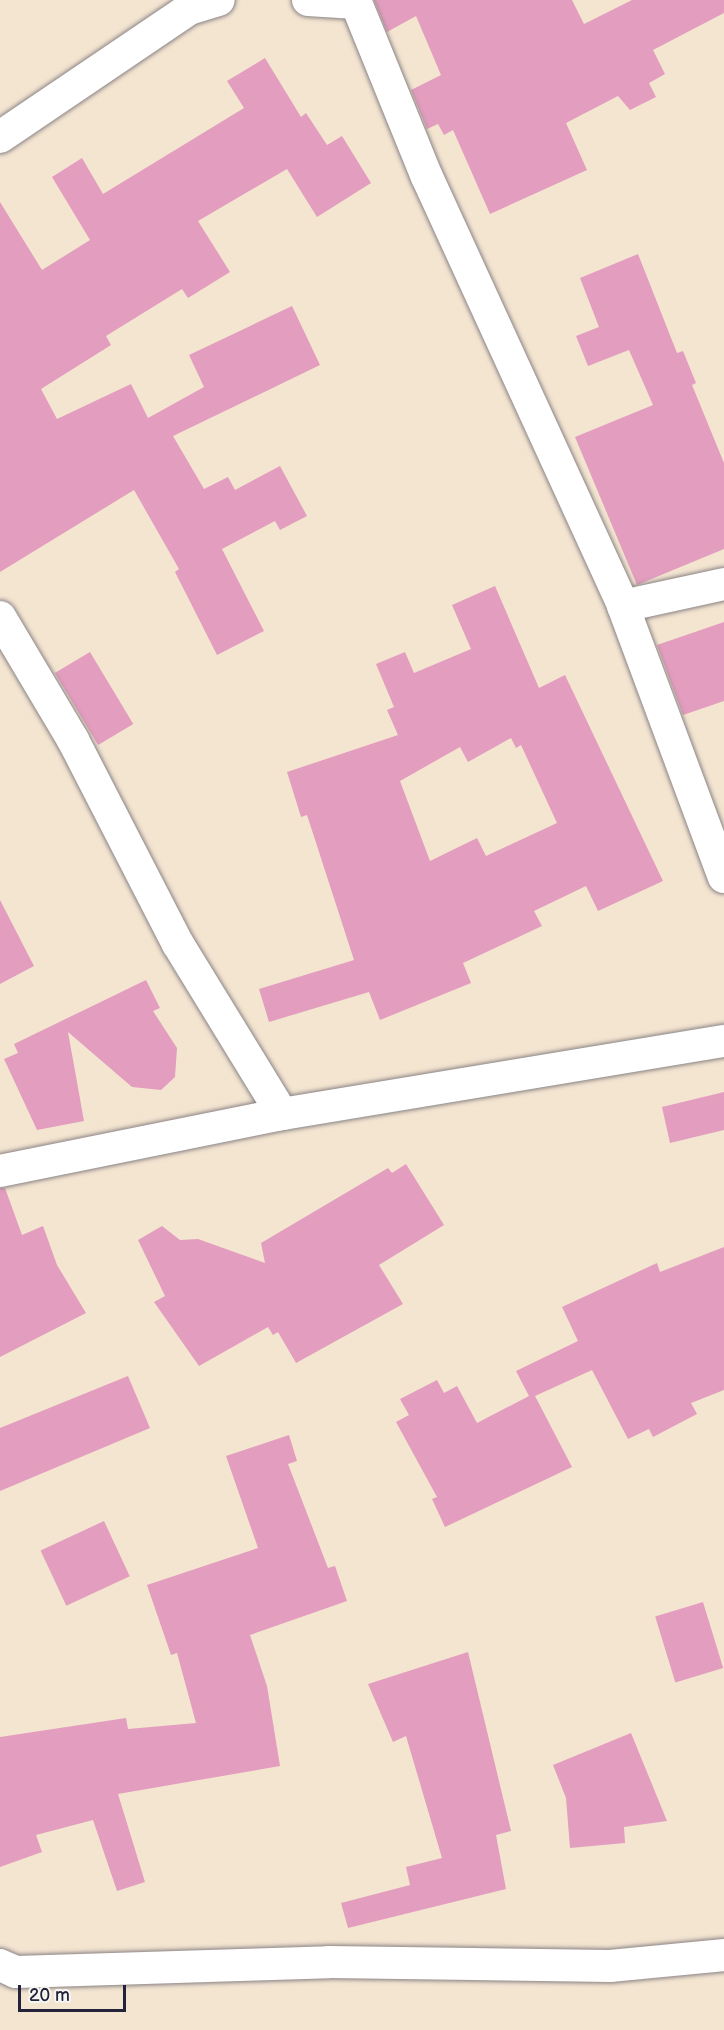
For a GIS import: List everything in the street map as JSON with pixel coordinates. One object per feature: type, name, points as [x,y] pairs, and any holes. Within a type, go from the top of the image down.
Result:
[{"type":"street","points":[[0,137],[189,9],[219,0]]},
{"type":"street","points":[[308,0],[356,2],[427,177],[623,606],[724,877]]},
{"type":"street","points":[[623,606],[724,584]]},
{"type":"street","points":[[0,617],[73,740],[177,944],[282,1114]]},
{"type":"street","points":[[0,1171],[282,1114],[724,1041]]},
{"type":"street","points":[[0,1965],[16,1971],[329,1962],[610,1966],[724,1955]]},
{"type":"building","points":[[374,0],[572,0],[584,24],[632,0],[724,0],[724,13],[653,50],[665,74],[649,83],[656,97],[630,110],[618,96],[566,123],[587,170],[490,214],[453,130],[444,135],[438,124],[427,129],[411,90],[441,75],[416,16],[387,32]]},
{"type":"building","points":[[265,58],[301,117],[306,113],[327,145],[342,136],[371,183],[317,217],[287,169],[198,221],[230,272],[188,298],[182,289],[106,336],[111,345],[41,389],[57,419],[131,384],[148,418],[204,387],[189,355],[292,306],[320,365],[173,436],[204,489],[228,477],[235,490],[280,466],[307,516],[280,530],[275,521],[222,549],[264,631],[217,655],[175,572],[179,569],[134,490],[0,572],[0,202],[42,270],[90,240],[52,177],[82,158],[103,194],[244,108],[227,81]]},
{"type":"building","points":[[638,254],[677,353],[683,351],[696,383],[692,385],[724,463],[724,549],[637,585],[575,437],[653,405],[629,350],[588,366],[576,336],[599,327],[580,278]]},
{"type":"building","points":[[495,586],[539,688],[565,675],[663,881],[598,911],[586,886],[534,911],[542,926],[463,963],[471,983],[380,1020],[369,992],[269,1022],[259,989],[354,960],[307,815],[301,817],[287,772],[398,735],[387,710],[394,707],[376,664],[405,652],[414,673],[471,649],[452,605]],"holes":[[[511,738],[516,748],[521,745],[557,823],[486,856],[477,838],[430,861],[400,781],[460,747],[468,762]]]},
{"type":"building","points":[[724,622],[724,701],[683,715],[657,645]]},
{"type":"building","points":[[90,652],[133,724],[98,745],[55,673]]},
{"type":"building","points":[[0,900],[34,966],[0,984]]},
{"type":"building","points":[[146,980],[160,1008],[153,1011],[177,1048],[175,1077],[161,1090],[132,1087],[68,1032],[84,1121],[37,1130],[4,1059],[18,1053],[14,1044]]},
{"type":"building","points":[[724,1092],[724,1130],[670,1143],[662,1107]]},
{"type":"building","points":[[406,1164],[444,1225],[379,1265],[403,1304],[296,1363],[278,1332],[273,1335],[268,1327],[199,1366],[154,1302],[165,1296],[138,1240],[162,1226],[180,1240],[198,1239],[265,1263],[261,1243],[388,1168],[392,1173]]},
{"type":"building","points":[[0,1188],[5,1188],[22,1235],[43,1226],[57,1265],[86,1313],[0,1357]]},
{"type":"building","points":[[724,1247],[724,1390],[691,1403],[697,1414],[653,1437],[649,1429],[628,1439],[592,1370],[535,1396],[572,1467],[445,1527],[432,1499],[437,1497],[396,1422],[409,1415],[400,1399],[437,1380],[444,1393],[457,1386],[477,1423],[529,1396],[516,1371],[578,1341],[562,1307],[657,1263],[660,1272]]},
{"type":"building","points":[[128,1376],[150,1428],[0,1491],[0,1428]]},
{"type":"building","points":[[289,1435],[297,1461],[288,1464],[328,1568],[335,1566],[347,1601],[250,1635],[267,1686],[280,1766],[118,1794],[145,1882],[117,1891],[93,1820],[36,1835],[42,1852],[0,1867],[0,1737],[126,1718],[128,1729],[196,1723],[177,1653],[171,1655],[147,1585],[258,1548],[226,1456]]},
{"type":"building","points":[[104,1521],[130,1576],[66,1606],[41,1551]]},
{"type":"building","points":[[703,1602],[723,1668],[675,1683],[655,1617]]},
{"type":"building","points":[[468,1652],[511,1831],[496,1835],[506,1889],[348,1928],[341,1903],[410,1885],[406,1867],[442,1858],[406,1736],[393,1742],[368,1684]]},
{"type":"building","points":[[631,1733],[667,1821],[624,1827],[625,1843],[570,1848],[566,1798],[553,1765]]}]
